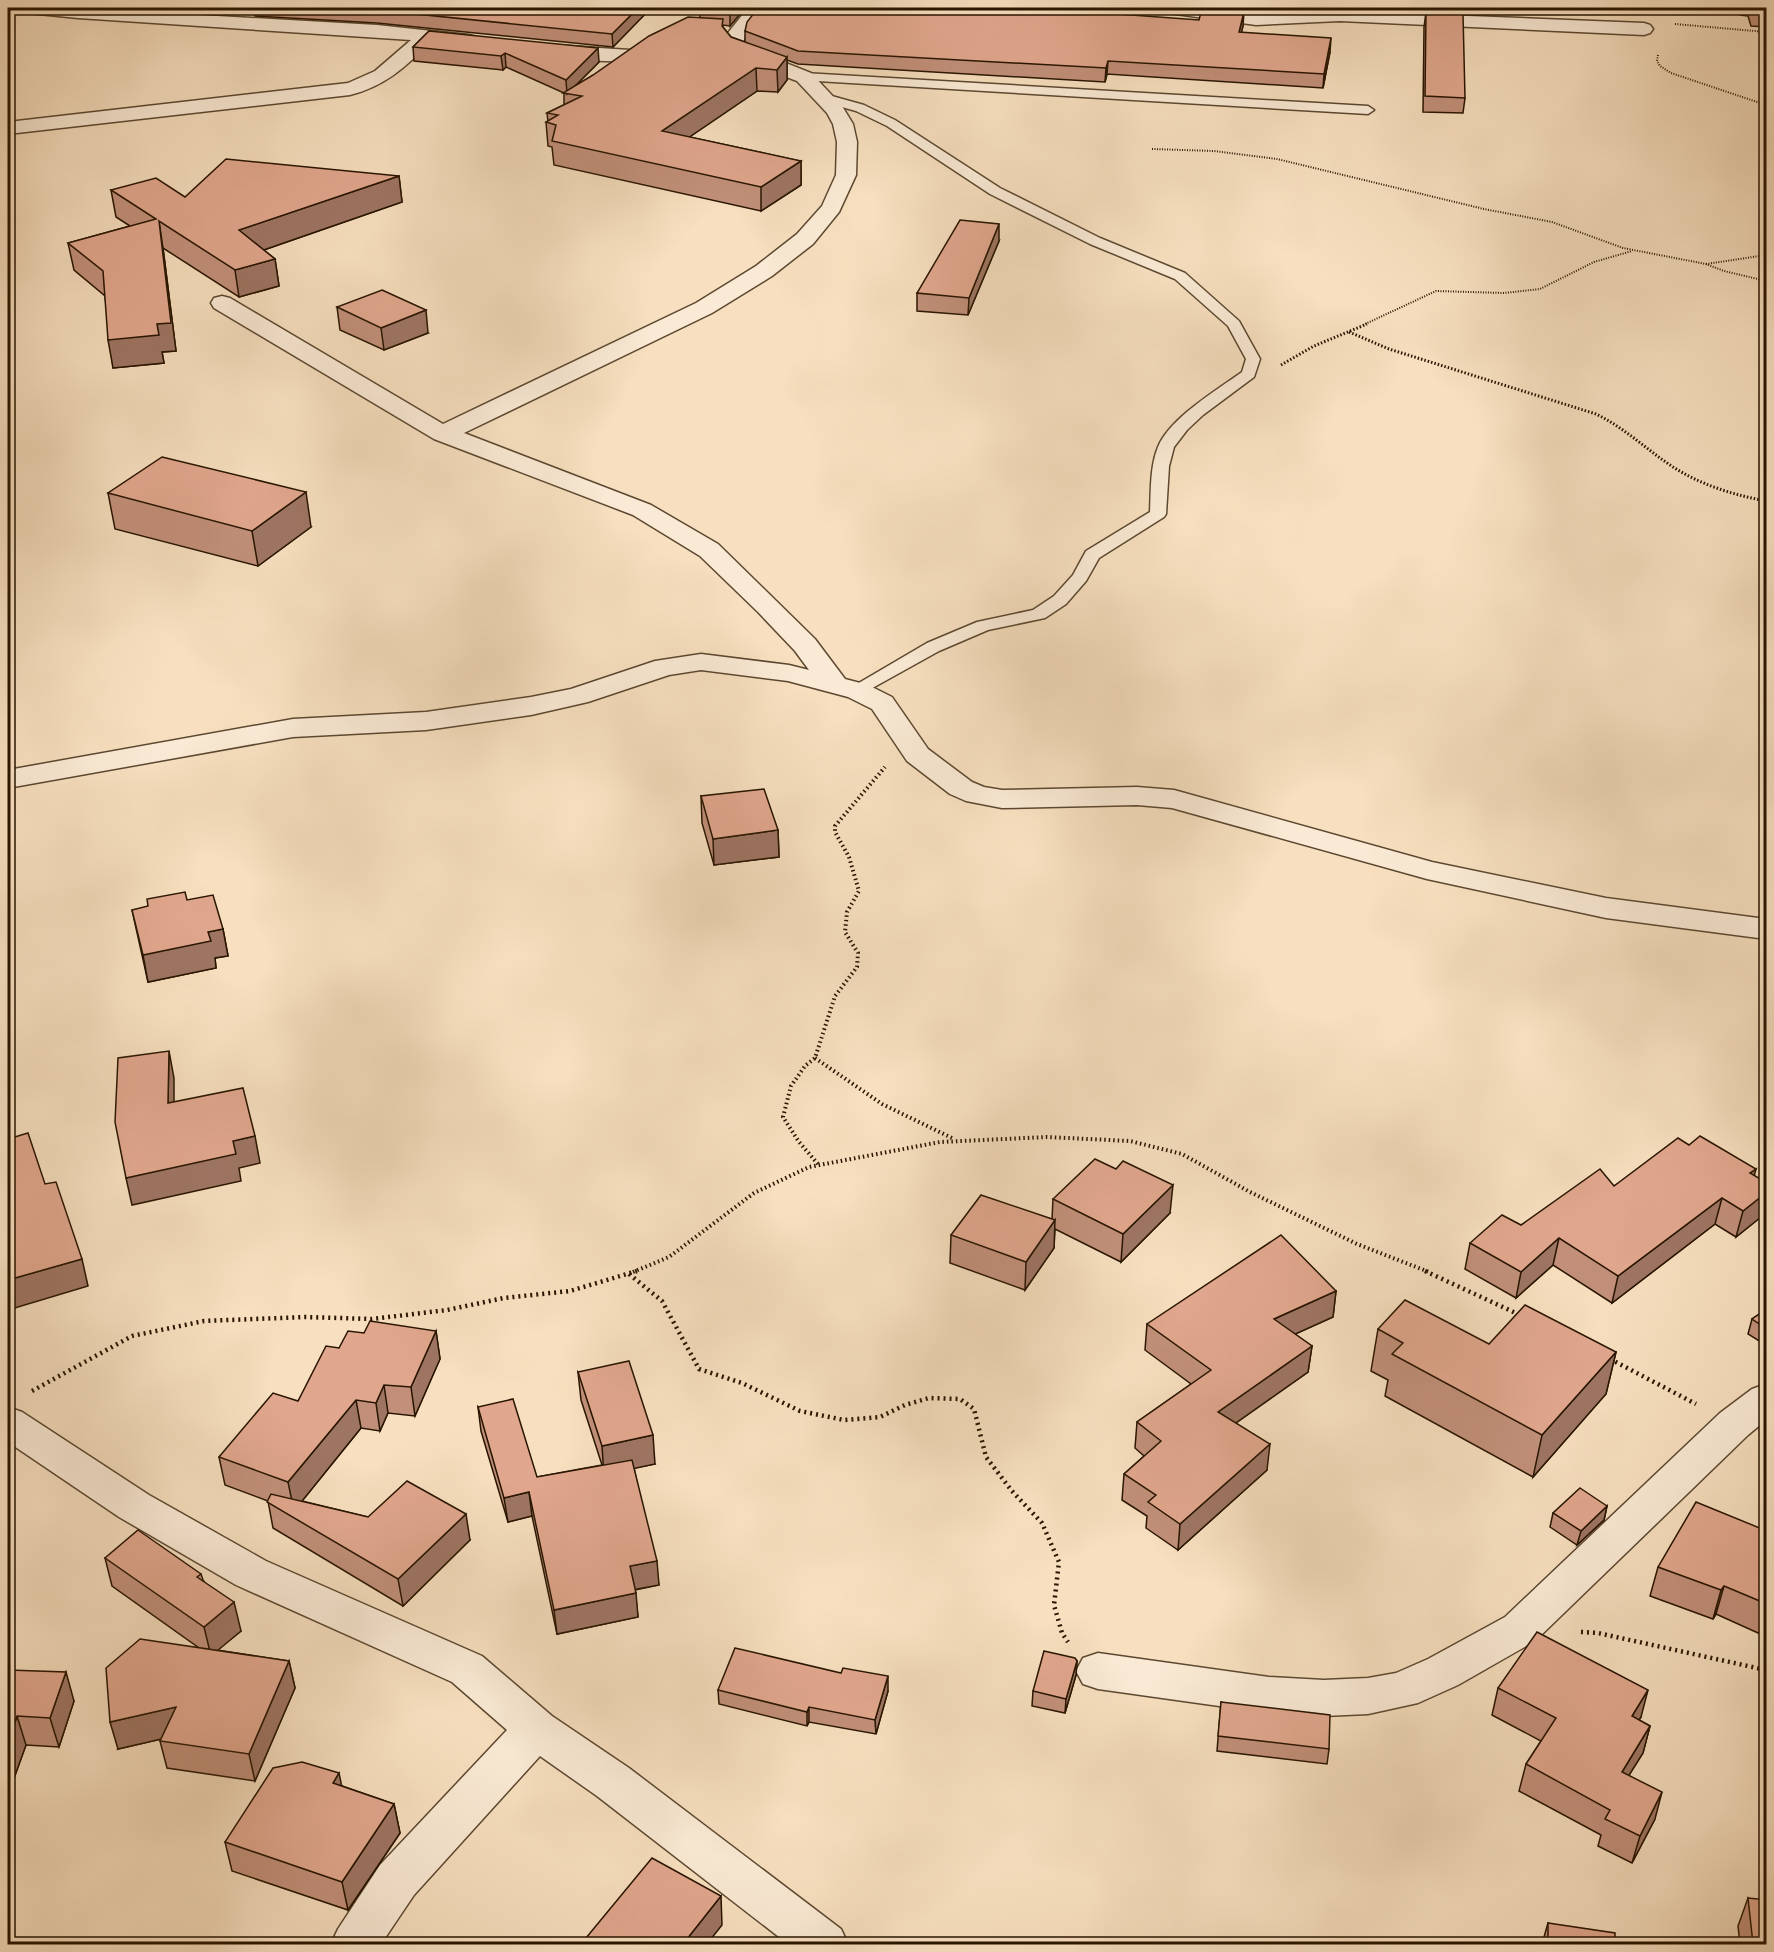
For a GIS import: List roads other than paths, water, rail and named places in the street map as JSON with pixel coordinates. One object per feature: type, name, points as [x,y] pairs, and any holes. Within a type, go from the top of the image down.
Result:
[{"type":"street","points":[[8,18],[28,8],[78,13],[341,28],[492,44]]},
{"type":"street","points":[[443,434],[704,308],[764,271],[805,239],[832,208],[846,175],[847,142],[843,124],[835,110],[804,77],[740,52],[734,47],[736,34],[758,8]]},
{"type":"street","points":[[1168,8],[1227,18],[1256,20],[1340,12],[1638,28]]},
{"type":"street","points":[[1600,27],[1608,20],[1610,14],[1606,8]]},
{"type":"street","points":[[537,49],[592,55],[630,56],[640,54],[682,32]]},
{"type":"street","points":[[714,33],[736,34]]},
{"type":"street","points":[[8,128],[350,89],[380,78],[406,57],[425,36]]},
{"type":"street","points":[[222,303],[443,434],[642,510],[709,550],[846,687]]},
{"type":"street","points":[[8,779],[293,728],[426,721],[520,708],[578,696],[665,667],[701,662],[766,669],[846,687],[882,703],[908,745],[917,755],[961,788],[977,795],[1002,799],[1137,796],[1174,799],[1427,870],[1606,908],[1767,929]]},
{"type":"street","points":[[1098,1671],[1269,1695],[1324,1698],[1368,1696],[1402,1690],[1443,1672],[1520,1629],[1734,1424],[1767,1399]]},
{"type":"street","points":[[16,1409],[134,1506],[251,1573],[467,1669],[536,1729],[614,1782],[824,1944]]},
{"type":"street","points":[[355,1944],[397,1880],[536,1729]]},
{"type":"lane","points":[[804,77],[1368,110]]},
{"type":"lane","points":[[821,97],[860,108],[891,123],[1004,195],[1095,241],[1180,276],[1234,324],[1253,359],[1249,374],[1198,412],[1181,427],[1166,446],[1161,466],[1158,514],[1135,531],[1092,555],[1080,577],[1060,600],[1039,614],[983,626],[846,687]]}]
